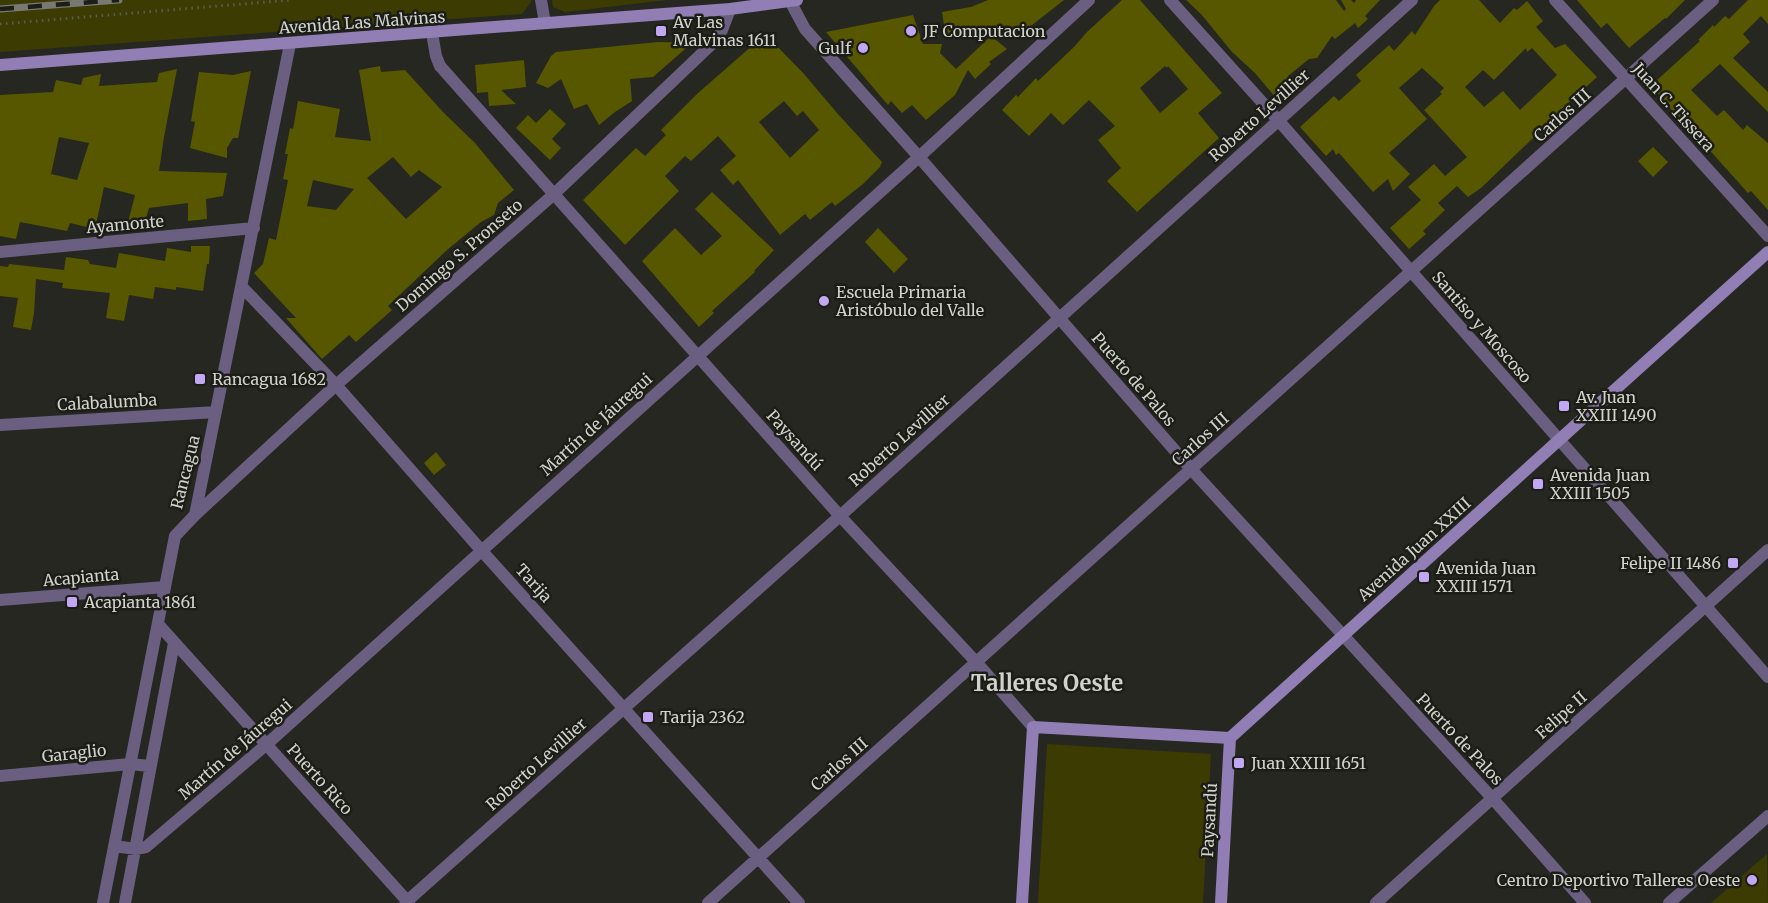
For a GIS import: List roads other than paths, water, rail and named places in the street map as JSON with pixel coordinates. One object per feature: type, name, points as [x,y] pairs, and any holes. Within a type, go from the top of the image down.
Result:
[{"type":"main road","name":"Avenida Las Malvinas","points":[[0,65],[730,9],[794,1]]},
{"type":"main road","name":"Avenida Juan XXIII","points":[[1230,738],[1768,252]]},
{"type":"main road","points":[[1023,903],[1033,727],[1230,738]]},
{"type":"main road","name":"Paysandú","points":[[1221,903],[1230,738]]},
{"type":"street","points":[[541,0],[545,23]]},
{"type":"street","name":"Martín de Jáuregui","points":[[136,849],[146,847],[267,744],[919,157],[1089,0]]},
{"type":"street","name":"Santiso y Moscoso","points":[[1170,0],[1768,677]]},
{"type":"street","name":"Roberto Levillier","points":[[407,902],[840,516],[1412,0]]},
{"type":"street","name":"Juan C. Tissera","points":[[1555,0],[1768,236]]},
{"type":"street","name":"Carlos III","points":[[708,903],[1713,0]]},
{"type":"street","name":"Puerto de Palos","points":[[794,1],[805,29],[1191,469],[1585,903]]},
{"type":"street","name":"Domingo S. Pronseto","points":[[195,515],[336,385],[553,195],[716,41],[730,9]]},
{"type":"street","name":"Paysandú","points":[[432,33],[440,66],[840,516],[977,663],[1033,727]]},
{"type":"street","name":"Rancagua","points":[[103,903],[175,536],[195,515],[290,44]]},
{"type":"street","name":"Ayamonte","points":[[0,252],[254,228]]},
{"type":"street","name":"Tarija","points":[[242,287],[336,385],[481,550],[799,903]]},
{"type":"street","name":"Calabalumba","points":[[0,425],[216,412]]},
{"type":"street","name":"Felipe II","points":[[1376,903],[1768,550]]},
{"type":"street","name":"Acapianta","points":[[0,600],[165,587]]},
{"type":"street","name":"Puerto Rico","points":[[158,624],[407,902]]},
{"type":"street","points":[[125,903],[174,642]]},
{"type":"street","name":"Garaglio","points":[[0,776],[130,764],[150,766]]},
{"type":"street","points":[[1669,903],[1768,816]]},
{"type":"street","points":[[114,846],[136,849]]},
{"type":"railway","points":[[0,9],[119,0]]},
{"type":"place","name":"Av Las Malvinas 1611","points":[[661,31]]},
{"type":"place","name":"JF Computacion","points":[[911,31]]},
{"type":"place","name":"Gulf","points":[[863,48]]},
{"type":"place","name":"Escuela Primaria Aristóbulo del Valle","points":[[824,301]]},
{"type":"place","name":"Rancagua 1682","points":[[200,379]]},
{"type":"place","name":"Av. Juan XXIII 1490","points":[[1564,406]]},
{"type":"place","name":"Avenida Juan XXIII 1505","points":[[1538,484]]},
{"type":"place","name":"Felipe II 1486","points":[[1733,563]]},
{"type":"place","name":"Avenida Juan XXIII 1571","points":[[1424,577]]},
{"type":"place","name":"Acapianta 1861","points":[[72,602]]},
{"type":"place","name":"Tarija 2362","points":[[648,717]]},
{"type":"place","name":"Juan XXIII 1651","points":[[1239,763]]},
{"type":"place","name":"Centro Deportivo Talleres Oeste","points":[[1752,880]]},
{"type":"district","name":"Talleres Oeste","points":[[1047,683]]}]
